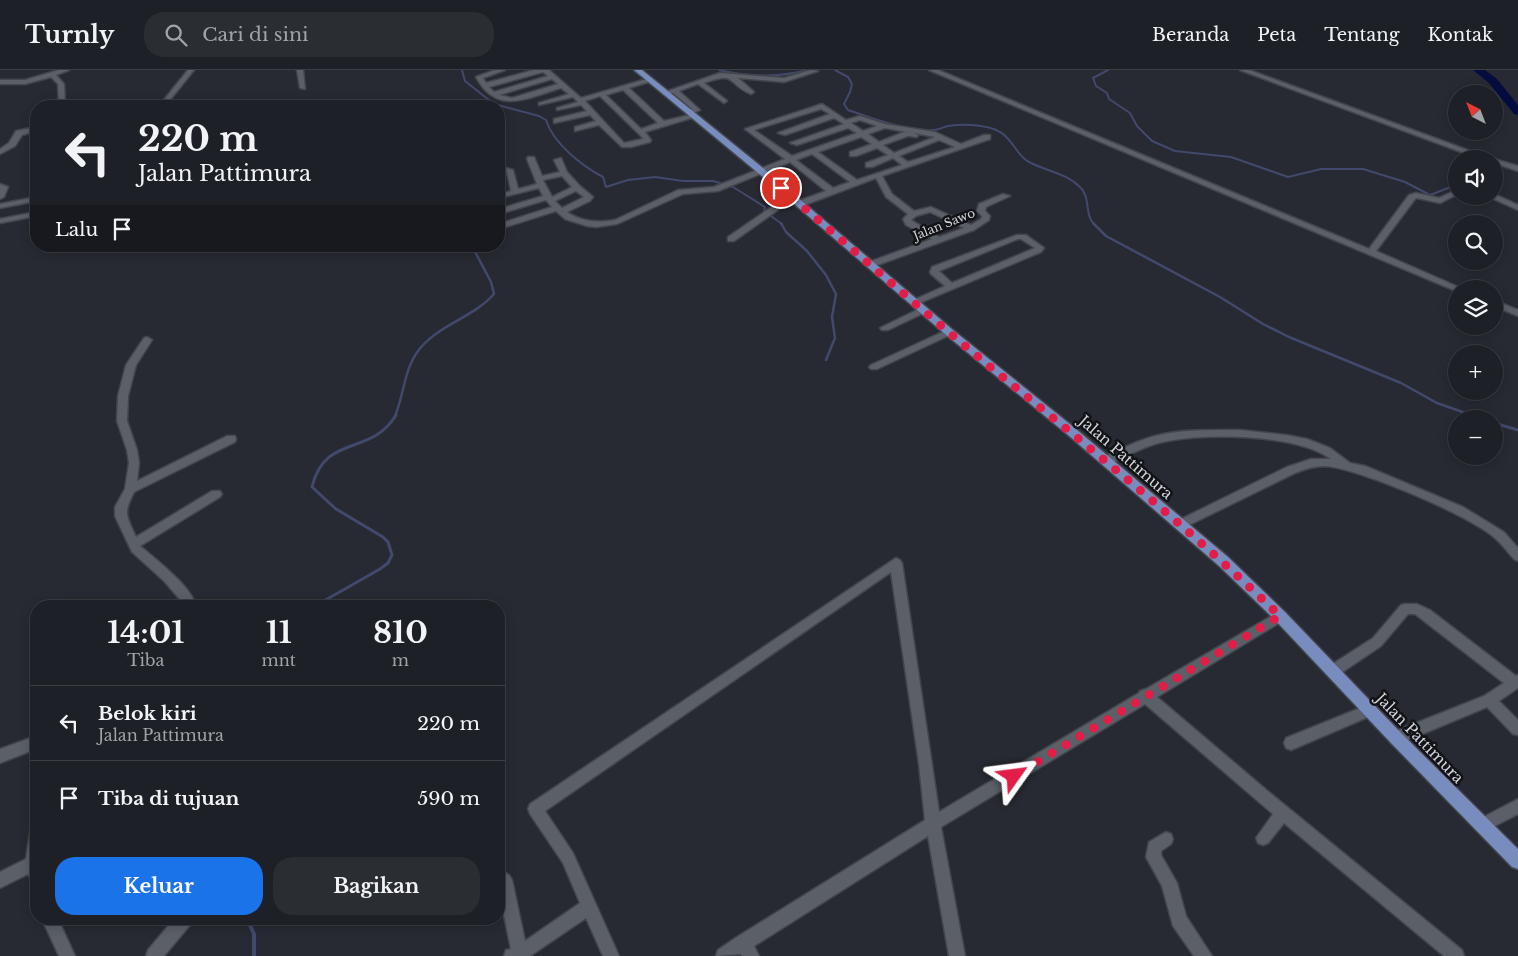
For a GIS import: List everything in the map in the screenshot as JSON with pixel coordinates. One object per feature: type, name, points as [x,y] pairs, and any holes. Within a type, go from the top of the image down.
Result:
[{"type":"main road","name":"Jalan Pattimura","points":[[638,70],[670,92],[691,114],[872,264],[949,332],[1223,561],[1280,616],[1396,738],[1518,861]]},
{"type":"street","points":[[0,82],[20,83],[66,70]]},
{"type":"street","points":[[167,100],[191,70]]},
{"type":"street","points":[[300,70],[303,88]]},
{"type":"street","points":[[502,70],[480,77],[484,86],[494,94],[509,100],[563,85]]},
{"type":"street","points":[[484,86],[541,70]]},
{"type":"street","points":[[545,70],[579,99],[619,143],[625,146],[647,140],[602,94]]},
{"type":"street","points":[[713,70],[720,75]]},
{"type":"street","points":[[932,70],[1448,284]]},
{"type":"street","points":[[1243,70],[1463,150]]},
{"type":"street","points":[[670,92],[720,75],[789,79],[815,71]]},
{"type":"street","points":[[52,74],[61,84],[63,100]]},
{"type":"street","points":[[729,75],[751,92]]},
{"type":"street","points":[[494,94],[553,77]]},
{"type":"street","points":[[764,78],[776,86]]},
{"type":"street","points":[[541,104],[602,94],[650,80]]},
{"type":"street","points":[[700,83],[724,101]]},
{"type":"street","points":[[625,88],[663,124]]},
{"type":"street","points":[[559,109],[579,99]]},
{"type":"street","points":[[830,191],[792,160],[749,130],[820,106],[907,165]]},
{"type":"street","points":[[557,121],[592,112]]},
{"type":"street","points":[[640,132],[691,114]]},
{"type":"street","points":[[782,133],[835,115]]},
{"type":"street","points":[[794,142],[860,118],[884,126],[941,135],[942,138],[961,147]]},
{"type":"street","points":[[578,129],[601,122]]},
{"type":"street","points":[[768,123],[855,182]]},
{"type":"street","points":[[531,159],[549,199],[559,210],[578,222],[588,225],[609,225],[681,192],[720,187],[760,170],[884,126]]},
{"type":"street","points":[[0,152],[12,144],[18,133],[30,130]]},
{"type":"street","points":[[853,154],[911,134],[926,143]]},
{"type":"street","points":[[731,239],[795,200],[881,175],[987,137]]},
{"type":"street","points":[[869,165],[942,138]]},
{"type":"street","points":[[837,144],[881,175],[889,195],[913,214]]},
{"type":"street","points":[[505,223],[559,210],[589,198],[564,173],[558,160]]},
{"type":"street","points":[[1503,164],[1518,170]]},
{"type":"street","points":[[509,170],[515,192]]},
{"type":"street","points":[[505,194],[564,173]]},
{"type":"street","points":[[505,180],[511,179]]},
{"type":"street","points":[[0,186],[4,187],[0,197]]},
{"type":"street","points":[[505,210],[549,199],[577,188]]},
{"type":"street","points":[[1371,252],[1412,197],[1416,195],[1438,202],[1443,202],[1448,198]]},
{"type":"street","name":"Jalan Sawo","points":[[872,264],[971,228],[985,220],[986,216],[981,211],[982,206],[1006,196]]},
{"type":"street","points":[[0,206],[30,200]]},
{"type":"street","points":[[1503,201],[1518,208]]},
{"type":"street","points":[[939,240],[907,221],[907,219],[913,214],[928,209],[935,210],[971,228]]},
{"type":"street","points":[[0,220],[30,215]]},
{"type":"street","points":[[885,328],[951,286],[1040,248],[1023,238],[1017,237],[935,269],[934,272],[951,286]]},
{"type":"street","points":[[1503,307],[1518,313]]},
{"type":"street","points":[[874,367],[949,332]]},
{"type":"street","points":[[147,340],[131,365],[123,396],[122,421],[132,450],[134,463],[130,489],[121,506],[122,516],[136,549],[168,577],[188,600]]},
{"type":"street","points":[[1105,461],[1154,441],[1170,437],[1260,435],[1287,438],[1322,449],[1347,465]]},
{"type":"street","points":[[130,489],[231,439]]},
{"type":"street","points":[[1179,525],[1299,466],[1325,462],[1347,465],[1373,474],[1459,510],[1500,535],[1518,556]]},
{"type":"street","points":[[134,544],[216,494]]},
{"type":"street","points":[[611,956],[568,858],[534,809],[896,563],[933,824],[957,956]]},
{"type":"street","points":[[1333,671],[1377,642],[1396,618],[1405,609],[1410,608],[1426,614],[1517,682],[1488,700],[1396,738]]},
{"type":"street","points":[[724,956],[747,949],[933,824],[1145,695],[1280,616]]},
{"type":"street","points":[[1145,695],[1283,814],[1456,956]]},
{"type":"street","points":[[1488,700],[1518,730]]},
{"type":"street","points":[[1291,743],[1370,710]]},
{"type":"street","points":[[0,756],[30,746]]},
{"type":"street","points":[[1483,825],[1518,806]]},
{"type":"street","points":[[1263,838],[1283,814]]},
{"type":"street","points":[[1166,839],[1154,847],[1153,857],[1166,876],[1179,920],[1204,956]]},
{"type":"street","points":[[0,880],[30,868]]},
{"type":"street","points":[[505,886],[517,955],[590,906]]},
{"type":"street","points":[[53,925],[67,956]]},
{"type":"street","points":[[154,956],[179,925]]},
{"type":"waterway","points":[[462,70],[465,81],[489,100]]},
{"type":"waterway","points":[[719,70],[763,76],[807,70]]},
{"type":"waterway","points":[[835,70],[848,77],[852,84],[844,104],[848,110],[912,129],[935,130],[948,126],[968,125],[995,129],[1008,138],[1021,156],[1029,162],[1069,178],[1080,187],[1094,224]]},
{"type":"waterway","points":[[1108,70],[1093,78],[1096,86],[1107,93],[1109,99],[1130,113],[1137,126],[1152,141],[1175,151],[1231,157],[1288,177],[1321,169],[1363,169],[1405,182],[1430,195],[1448,188]]},
{"type":"waterway","points":[[1478,70],[1493,81],[1518,112]]},
{"type":"waterway","points":[[505,107],[539,116],[546,120],[555,137],[569,153],[586,167],[603,177],[606,187],[628,180],[655,177],[683,181],[713,181],[733,187],[765,207],[764,211],[781,223]]},
{"type":"waterway","points":[[1505,199],[1518,205]]},
{"type":"waterway","points":[[781,223],[786,232],[807,251],[826,275],[836,294],[832,317],[835,338],[826,360]]},
{"type":"waterway","points":[[1094,224],[1106,236],[1220,297],[1263,324],[1289,337],[1401,383],[1437,403],[1457,410]]},
{"type":"waterway","points":[[395,416],[407,374],[418,351],[435,334],[476,309],[494,294],[491,282],[475,252]]},
{"type":"waterway","points":[[326,600],[380,569],[388,563],[392,555],[388,542],[383,537],[336,509],[312,487],[318,470],[327,459],[338,452],[362,442],[386,428],[396,415]]},
{"type":"waterway","points":[[1503,426],[1518,430]]},
{"type":"waterway","points":[[250,925],[254,934],[254,956]]},
{"type":"route","points":[[781,188],[872,264],[949,332],[1072,432],[1223,561],[1280,616],[1145,695],[1014,776]]}]
